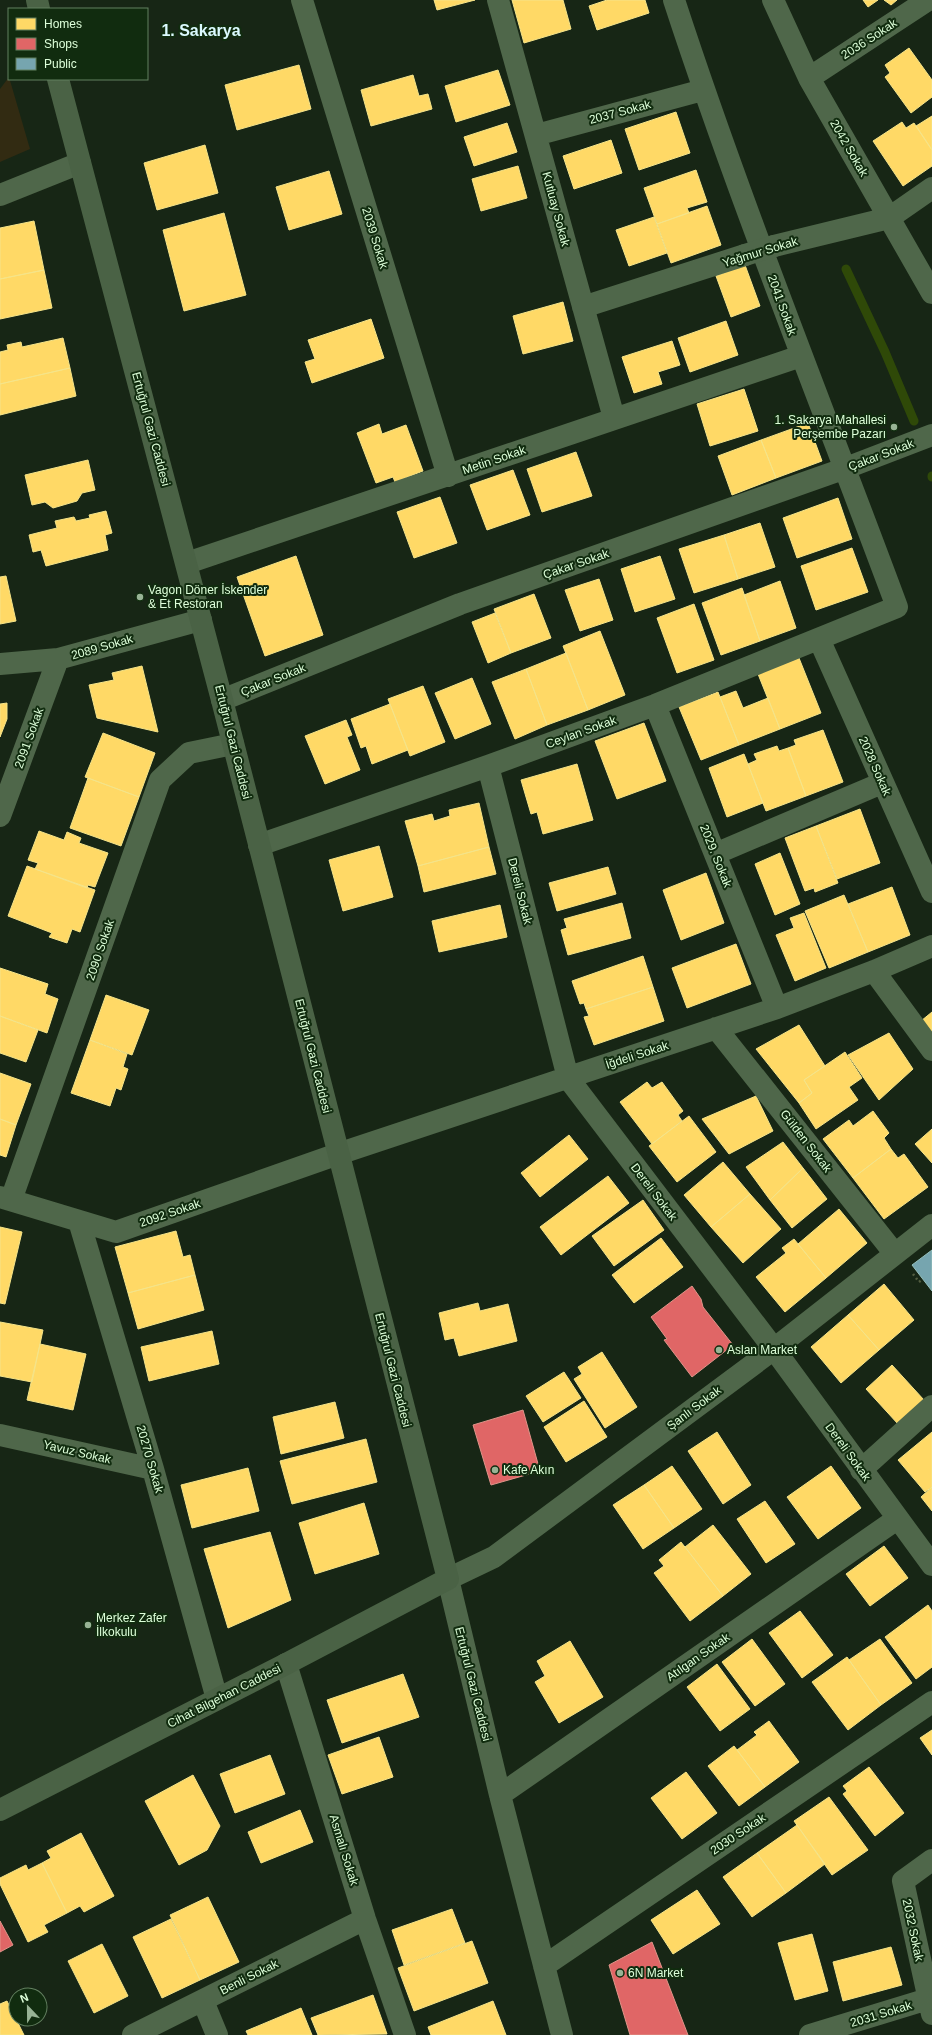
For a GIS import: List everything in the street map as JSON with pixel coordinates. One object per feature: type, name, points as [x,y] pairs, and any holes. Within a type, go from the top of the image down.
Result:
[{"type":"main road","name":"Ertuğrul Gazi Caddesi","points":[[58,80],[187,563],[448,1579]]},
{"type":"main road","name":"Cihat Bilgehan Caddesi","points":[[0,1810],[286,1664],[448,1579]]},
{"type":"street","name":"2039 Sokak","points":[[302,0],[448,476]]},
{"type":"street","name":"Kutluay Sokak","points":[[498,0],[614,418]]},
{"type":"street","name":"2041 Sokak","points":[[674,0],[704,90],[801,356],[846,468],[898,607]]},
{"type":"street","name":"2042 Sokak","points":[[773,0],[809,78],[932,293]]},
{"type":"street","name":"2036 Sokak","points":[[809,78],[928,0]]},
{"type":"street","name":"2037 Sokak","points":[[536,135],[704,90]]},
{"type":"street","points":[[0,196],[80,163]]},
{"type":"street","name":"Yağmur Sokak","points":[[583,307],[774,246],[889,218],[932,188]]},
{"type":"street","name":"Metin Sokak","points":[[187,563],[801,356]]},
{"type":"street","name":"Çakar Sokak","points":[[222,700],[460,604],[846,468],[932,435]]},
{"type":"street","name":"Ceylan Sokak","points":[[259,845],[488,766],[655,705],[898,607]]},
{"type":"street","name":"2089 Sokak","points":[[0,664],[58,660],[201,620]]},
{"type":"street","name":"2028 Sokak","points":[[819,638],[882,783],[932,892]]},
{"type":"street","name":"2091 Sokak","points":[[0,816],[58,660]]},
{"type":"street","name":"2029. Sokak","points":[[655,705],[777,1008]]},
{"type":"street","name":"2090 Sokak","points":[[6,1199],[160,780],[189,753],[233,744]]},
{"type":"street","name":"Dereli Sokak","points":[[488,766],[568,1078],[774,1349],[861,1470],[932,1565]]},
{"type":"street","points":[[715,854],[882,783]]},
{"type":"street","name":"İğdeli Sokak","points":[[338,1154],[777,1008],[874,971],[932,946]]},
{"type":"street","points":[[874,971],[932,1050]]},
{"type":"street","name":"Gülden Sokak","points":[[716,1028],[895,1254]]},
{"type":"street","name":"2092 Sokak","points":[[6,1199],[116,1232],[338,1154]]},
{"type":"street","name":"20270 Sokak","points":[[79,1221],[153,1469],[217,1699]]},
{"type":"street","name":"Şanlı Sokak","points":[[448,1579],[494,1557],[774,1349],[932,1225]]},
{"type":"street","points":[[861,1470],[932,1406]]},
{"type":"street","name":"Yavuz Sokak","points":[[0,1435],[153,1469]]},
{"type":"street","name":"Atılgan Sokak","points":[[500,1795],[897,1519]]},
{"type":"street","name":"Ertuğrul Gazi Caddesi","points":[[448,1579],[500,1795],[562,2035]]},
{"type":"street","name":"Asmalı Sokak","points":[[286,1664],[365,1919],[405,2035]]},
{"type":"street","name":"2030 Sokak","points":[[544,1966],[932,1702]]},
{"type":"street","name":"2032 Sokak","points":[[930,2007],[903,1881],[932,1860]]},
{"type":"street","name":"Benli Sokak","points":[[134,2035],[365,1919]]},
{"type":"street","points":[[203,2001],[217,2035]]},
{"type":"street","name":"2031 Sokak","points":[[810,2035],[930,2007]]},
{"type":"path","points":[[912,1273],[919,1282],[923,1279]]},
{"type":"shaded area","points":[[8,78],[8,80],[10,80],[30,149],[0,162],[0,89]]},
{"type":"building: Homes","points":[[434,0],[475,0],[437,10]]},
{"type":"building: Homes","points":[[512,0],[563,0],[571,29],[524,43]]},
{"type":"building: Homes","points":[[607,0],[645,0],[649,13],[597,30],[589,6]]},
{"type":"building: Homes","points":[[863,0],[878,0],[868,7]]},
{"type":"building: Homes","points":[[884,0],[897,0],[891,5]]},
{"type":"building: Homes","points":[[909,48],[932,80],[932,97],[911,113],[885,77],[890,73],[885,65]]},
{"type":"building: Homes","points":[[299,65],[311,109],[237,130],[225,85]]},
{"type":"building: Homes","points":[[498,70],[510,105],[456,122],[445,86]]},
{"type":"building: Homes","points":[[413,75],[419,96],[428,94],[432,109],[371,126],[361,90]]},
{"type":"building: Homes","points":[[676,112],[690,153],[639,170],[625,129]]},
{"type":"building: Homes","points":[[932,116],[932,150],[916,126]]},
{"type":"building: Homes","points":[[902,122],[906,128],[914,123],[932,150],[932,166],[903,186],[873,141]]},
{"type":"building: Homes","points":[[507,123],[517,152],[474,166],[464,137]]},
{"type":"building: Homes","points":[[611,140],[622,173],[574,189],[563,156]]},
{"type":"building: Homes","points":[[205,145],[218,193],[157,210],[144,163]]},
{"type":"building: Homes","points":[[518,166],[527,198],[481,211],[472,179]]},
{"type":"building: Homes","points":[[696,170],[707,202],[687,208],[689,213],[657,224],[644,188]]},
{"type":"building: Homes","points":[[329,171],[342,214],[289,230],[276,187]]},
{"type":"building: Homes","points":[[707,206],[721,245],[671,263],[657,224]]},
{"type":"building: Homes","points":[[224,213],[246,295],[184,311],[163,230]]},
{"type":"building: Homes","points":[[654,217],[667,253],[629,266],[616,230]]},
{"type":"building: Homes","points":[[34,221],[44,270],[0,279],[0,228]]},
{"type":"building: Homes","points":[[745,265],[760,306],[731,317],[716,276]]},
{"type":"building: Homes","points":[[44,270],[52,308],[0,319],[0,279]]},
{"type":"building: Homes","points":[[563,302],[573,341],[523,354],[513,316]]},
{"type":"building: Homes","points":[[371,319],[384,358],[312,383],[305,362],[315,359],[308,340]]},
{"type":"building: Homes","points":[[726,321],[738,355],[690,372],[678,338]]},
{"type":"building: Homes","points":[[63,338],[70,368],[0,384],[0,352],[8,350],[7,345],[21,342],[22,347]]},
{"type":"building: Homes","points":[[672,341],[680,365],[658,372],[662,384],[634,393],[622,357]]},
{"type":"building: Homes","points":[[70,368],[76,396],[0,415],[0,384]]},
{"type":"building: Homes","points":[[744,389],[758,431],[710,446],[697,404]]},
{"type":"building: Homes","points":[[808,423],[822,461],[776,478],[761,440]]},
{"type":"building: Homes","points":[[379,424],[382,434],[406,425],[423,471],[395,482],[393,477],[376,483],[357,433]]},
{"type":"building: Homes","points":[[761,440],[776,478],[732,495],[718,456]]},
{"type":"building: Homes","points":[[576,452],[592,496],[542,512],[527,469]]},
{"type":"building: Homes","points":[[88,460],[95,490],[82,493],[77,501],[53,508],[45,502],[32,505],[25,475]]},
{"type":"building: Homes","points":[[513,470],[530,515],[487,530],[470,485]]},
{"type":"building: Homes","points":[[440,497],[457,543],[414,558],[397,512]]},
{"type":"building: Homes","points":[[838,498],[852,539],[797,558],[783,518]]},
{"type":"building: Homes","points":[[106,511],[112,533],[105,535],[108,550],[46,566],[41,550],[33,552],[29,535],[57,528],[55,521],[74,517],[76,521],[90,518],[89,515]]},
{"type":"building: Homes","points":[[760,523],[775,567],[738,579],[724,535]]},
{"type":"building: Homes","points":[[724,535],[738,579],[694,593],[679,549]]},
{"type":"building: Homes","points":[[852,548],[868,592],[816,610],[801,566]]},
{"type":"building: Homes","points":[[296,556],[323,635],[265,656],[237,577]]},
{"type":"building: Homes","points":[[660,556],[675,599],[635,612],[621,569]]},
{"type":"building: Homes","points":[[6,576],[16,621],[0,624],[0,577]]},
{"type":"building: Homes","points":[[599,579],[613,620],[580,631],[565,590]]},
{"type":"building: Homes","points":[[780,581],[796,628],[760,641],[744,595]]},
{"type":"building: Homes","points":[[742,588],[760,641],[721,655],[702,603]]},
{"type":"building: Homes","points":[[534,594],[551,638],[511,653],[494,609]]},
{"type":"building: Homes","points":[[694,604],[714,660],[677,673],[657,618]]},
{"type":"building: Homes","points":[[495,613],[511,653],[488,663],[472,622]]},
{"type":"building: Homes","points":[[600,631],[625,695],[588,710],[563,646]]},
{"type":"building: Homes","points":[[566,653],[588,710],[547,725],[526,669]]},
{"type":"building: Homes","points":[[799,658],[821,713],[780,729],[758,674]]},
{"type":"building: Homes","points":[[142,666],[158,732],[97,718],[89,685],[114,680],[112,673]]},
{"type":"building: Homes","points":[[526,669],[547,725],[515,739],[492,682]]},
{"type":"building: Homes","points":[[472,678],[491,724],[455,739],[435,693]]},
{"type":"building: Homes","points":[[423,686],[445,742],[410,756],[388,699]]},
{"type":"building: Homes","points":[[736,691],[743,708],[768,698],[780,729],[739,745],[720,697]]},
{"type":"building: Homes","points":[[718,692],[739,745],[701,760],[679,707]]},
{"type":"building: Homes","points":[[7,703],[7,719],[0,737],[0,704]]},
{"type":"building: Homes","points":[[390,704],[408,750],[372,764],[366,746],[361,748],[351,719]]},
{"type":"building: Homes","points":[[346,720],[352,735],[347,737],[360,770],[325,784],[305,736]]},
{"type":"building: Homes","points":[[644,723],[666,781],[617,799],[595,741]]},
{"type":"building: Homes","points":[[823,730],[843,782],[806,796],[788,748],[796,745],[794,740]]},
{"type":"building: Homes","points":[[103,733],[155,753],[139,797],[85,777]]},
{"type":"building: Homes","points":[[777,746],[779,751],[788,748],[806,796],[766,811],[748,764],[757,760],[754,754]]},
{"type":"building: Homes","points":[[744,754],[763,803],[727,817],[709,768]]},
{"type":"building: Homes","points":[[577,764],[593,820],[543,834],[537,812],[531,814],[521,780]]},
{"type":"building: Homes","points":[[88,778],[139,797],[121,846],[70,828]]},
{"type":"building: Homes","points":[[479,803],[489,847],[418,866],[405,821],[432,814],[434,821],[450,816],[449,810]]},
{"type":"building: Homes","points":[[860,809],[880,863],[837,879],[816,826]]},
{"type":"building: Homes","points":[[816,826],[838,883],[815,892],[814,888],[805,891],[785,838]]},
{"type":"building: Homes","points":[[39,831],[64,840],[67,832],[81,838],[79,843],[108,853],[95,887],[88,885],[87,888],[35,869],[38,863],[28,860]]},
{"type":"building: Homes","points":[[379,846],[393,897],[343,911],[329,860]]},
{"type":"building: Homes","points":[[489,847],[496,874],[424,892],[418,866]]},
{"type":"building: Homes","points":[[780,853],[800,904],[775,915],[755,864]]},
{"type":"building: Homes","points":[[27,866],[95,890],[80,932],[72,929],[67,943],[49,937],[52,933],[8,916]]},
{"type":"building: Homes","points":[[608,867],[616,894],[557,911],[549,883]]},
{"type":"building: Homes","points":[[706,873],[724,923],[681,940],[663,890]]},
{"type":"building: Homes","points":[[892,887],[910,935],[868,952],[848,904]]},
{"type":"building: Homes","points":[[844,895],[868,952],[829,968],[805,911]]},
{"type":"building: Homes","points":[[622,903],[631,938],[568,955],[561,930],[567,928],[564,919]]},
{"type":"building: Homes","points":[[500,905],[507,937],[439,952],[432,921]]},
{"type":"building: Homes","points":[[804,913],[826,968],[795,981],[776,935],[794,928],[790,918]]},
{"type":"building: Homes","points":[[736,944],[751,984],[687,1008],[672,968]]},
{"type":"building: Homes","points":[[643,956],[653,987],[586,1009],[584,1003],[580,1004],[572,981]]},
{"type":"building: Homes","points":[[0,968],[48,984],[45,994],[58,999],[47,1033],[0,1016]]},
{"type":"building: Homes","points":[[653,987],[664,1021],[594,1045],[584,1017],[589,1016],[586,1009]]},
{"type":"building: Homes","points":[[106,995],[149,1010],[132,1055],[90,1040]]},
{"type":"building: Homes","points":[[932,1012],[932,1033],[921,1021]]},
{"type":"building: Homes","points":[[0,1016],[38,1030],[26,1062],[0,1053]]},
{"type":"building: Homes","points":[[799,1025],[825,1066],[804,1080],[812,1093],[799,1103],[756,1049]]},
{"type":"building: Homes","points":[[889,1033],[913,1069],[879,1100],[848,1055]]},
{"type":"building: Homes","points":[[90,1040],[127,1054],[123,1067],[128,1069],[121,1090],[116,1088],[110,1106],[71,1093]]},
{"type":"building: Homes","points":[[845,1052],[862,1078],[849,1087],[858,1100],[816,1129],[799,1103],[812,1093],[804,1080]]},
{"type":"building: Homes","points":[[0,1073],[31,1084],[16,1125],[0,1119]]},
{"type":"building: Homes","points":[[647,1082],[652,1088],[662,1082],[683,1111],[678,1115],[682,1121],[652,1144],[620,1102]]},
{"type":"building: Homes","points":[[756,1096],[773,1131],[729,1154],[702,1119]]},
{"type":"building: Homes","points":[[873,1111],[889,1133],[884,1138],[891,1149],[853,1178],[823,1139],[849,1120],[853,1126]]},
{"type":"building: Homes","points":[[689,1116],[716,1152],[677,1182],[649,1146]]},
{"type":"building: Homes","points":[[0,1119],[16,1125],[6,1157],[0,1155]]},
{"type":"building: Homes","points":[[932,1129],[932,1163],[915,1144]]},
{"type":"building: Homes","points":[[569,1135],[588,1159],[540,1197],[521,1173]]},
{"type":"building: Homes","points":[[783,1142],[803,1168],[770,1200],[746,1167]]},
{"type":"building: Homes","points":[[891,1149],[898,1158],[904,1154],[928,1187],[884,1219],[853,1178]]},
{"type":"building: Homes","points":[[723,1162],[750,1194],[711,1227],[684,1195]]},
{"type":"building: Homes","points":[[803,1168],[827,1199],[792,1228],[770,1200]]},
{"type":"building: Homes","points":[[608,1176],[629,1203],[561,1255],[540,1227]]},
{"type":"building: Homes","points":[[750,1194],[781,1229],[743,1263],[711,1227]]},
{"type":"building: Homes","points":[[643,1200],[664,1230],[614,1266],[592,1236]]},
{"type":"building: Homes","points":[[839,1209],[867,1243],[826,1278],[798,1244]]},
{"type":"building: Homes","points":[[0,1227],[22,1232],[5,1304],[0,1303]]},
{"type":"building: Homes","points":[[176,1231],[183,1257],[190,1255],[195,1275],[128,1293],[115,1247]]},
{"type":"building: Homes","points":[[661,1238],[683,1267],[634,1303],[612,1275]]},
{"type":"building: Homes","points":[[794,1239],[826,1278],[785,1312],[756,1277],[786,1253],[782,1248]]},
{"type":"building: Homes","points":[[195,1275],[204,1310],[138,1329],[128,1293]]},
{"type":"building: Homes","points":[[884,1284],[914,1320],[879,1350],[848,1315]]},
{"type":"building: Homes","points":[[478,1303],[480,1311],[508,1304],[517,1341],[459,1356],[454,1338],[445,1340],[439,1313]]},
{"type":"building: Homes","points":[[848,1315],[879,1350],[841,1383],[811,1347]]},
{"type":"building: Homes","points":[[0,1322],[43,1330],[32,1382],[0,1376]]},
{"type":"building: Homes","points":[[212,1331],[219,1364],[149,1381],[141,1347]]},
{"type":"building: Homes","points":[[40,1344],[86,1354],[73,1410],[27,1400]]},
{"type":"building: Homes","points":[[602,1352],[637,1407],[605,1428],[574,1379],[582,1374],[578,1367]]},
{"type":"building: Homes","points":[[892,1365],[924,1400],[898,1424],[866,1389]]},
{"type":"building: Homes","points":[[564,1372],[581,1398],[543,1422],[526,1396]]},
{"type":"building: Homes","points":[[584,1401],[607,1437],[566,1462],[544,1427]]},
{"type":"building: Homes","points":[[335,1402],[344,1438],[281,1454],[273,1417]]},
{"type":"building: Homes","points":[[717,1432],[751,1485],[723,1504],[688,1451]]},
{"type":"building: Homes","points":[[932,1432],[932,1487],[925,1492],[898,1460]]},
{"type":"building: Homes","points":[[366,1439],[377,1482],[292,1504],[280,1461]]},
{"type":"building: Homes","points":[[672,1466],[702,1509],[674,1528],[644,1485]]},
{"type":"building: Homes","points":[[831,1466],[861,1508],[818,1539],[787,1497]]},
{"type":"building: Homes","points":[[248,1468],[259,1511],[192,1528],[181,1485]]},
{"type":"building: Homes","points":[[644,1485],[674,1528],[643,1549],[613,1505]]},
{"type":"building: Homes","points":[[932,1487],[932,1511],[921,1497]]},
{"type":"building: Homes","points":[[765,1501],[795,1544],[766,1563],[737,1519]]},
{"type":"building: Homes","points":[[364,1503],[379,1554],[315,1574],[299,1523]]},
{"type":"building: Homes","points":[[713,1525],[751,1574],[723,1596],[685,1547]]},
{"type":"building: Homes","points":[[270,1532],[291,1600],[228,1628],[204,1549]]},
{"type":"building: Homes","points":[[681,1542],[723,1596],[690,1621],[654,1573],[664,1566],[659,1560]]},
{"type":"building: Homes","points":[[884,1546],[908,1578],[870,1606],[846,1574]]},
{"type":"building: Homes","points":[[928,1605],[932,1611],[932,1667],[916,1679],[885,1637]]},
{"type":"building: Homes","points":[[800,1611],[833,1655],[802,1678],[769,1633]]},
{"type":"building: Homes","points":[[752,1639],[785,1684],[755,1706],[722,1662]]},
{"type":"building: Homes","points":[[880,1639],[912,1683],[881,1705],[849,1660]]},
{"type":"building: Homes","points":[[570,1641],[603,1697],[559,1723],[535,1682],[545,1676],[537,1661]]},
{"type":"building: Homes","points":[[847,1657],[881,1705],[848,1730],[812,1682]]},
{"type":"building: Homes","points":[[717,1664],[750,1709],[720,1731],[687,1687]]},
{"type":"building: Homes","points":[[403,1674],[419,1717],[342,1743],[327,1700]]},
{"type":"building: Homes","points":[[769,1721],[799,1762],[765,1787],[737,1750],[757,1735],[754,1732]]},
{"type":"building: Homes","points":[[932,1730],[932,1755],[920,1738]]},
{"type":"building: Homes","points":[[379,1737],[393,1777],[342,1794],[328,1755]]},
{"type":"building: Homes","points":[[734,1746],[765,1787],[739,1806],[708,1766]]},
{"type":"building: Homes","points":[[270,1755],[285,1794],[235,1813],[220,1774]]},
{"type":"building: Homes","points":[[869,1767],[904,1813],[875,1836],[843,1794],[847,1791],[843,1786]]},
{"type":"building: Homes","points":[[686,1772],[717,1813],[682,1839],[651,1798]]},
{"type":"building: Homes","points":[[193,1775],[220,1826],[207,1850],[179,1865],[145,1801]]},
{"type":"building: Homes","points":[[829,1797],[868,1850],[832,1875],[794,1821]]},
{"type":"building: Homes","points":[[300,1810],[313,1842],[261,1863],[248,1832]]},
{"type":"building: Homes","points":[[797,1825],[825,1864],[786,1893],[757,1853]]},
{"type":"building: Homes","points":[[81,1833],[114,1896],[84,1912],[80,1906],[67,1913],[42,1863],[51,1858],[47,1851]]},
{"type":"building: Homes","points":[[757,1853],[786,1893],[752,1917],[723,1877]]},
{"type":"building: Homes","points":[[42,1863],[67,1913],[44,1925],[48,1932],[28,1942],[0,1884],[0,1878],[26,1865],[28,1870]]},
{"type":"building: Homes","points":[[697,1890],[720,1924],[673,1954],[651,1920]]},
{"type":"building: Homes","points":[[208,1897],[239,1962],[200,1980],[170,1915]]},
{"type":"building: Homes","points":[[452,1909],[465,1943],[404,1965],[392,1930]]},
{"type":"building: Homes","points":[[171,1919],[200,1980],[162,1998],[133,1937]]},
{"type":"building: Homes","points":[[812,1934],[828,1991],[795,2000],[778,1943]]},
{"type":"building: Homes","points":[[472,1941],[488,1983],[414,2011],[398,1968]]},
{"type":"building: Homes","points":[[102,1944],[128,1996],[94,2013],[68,1961]]},
{"type":"building: Homes","points":[[891,1947],[902,1985],[843,2001],[833,1962]]},
{"type":"building: Homes","points":[[373,1995],[387,2034],[318,2035],[311,2018]]},
{"type":"building: Homes","points":[[7,2001],[8,2003],[8,2027],[20,2027],[24,2035],[0,2035],[0,2004]]},
{"type":"building: Homes","points":[[493,2001],[506,2035],[431,2035],[428,2027]]},
{"type":"building: Homes","points":[[301,2008],[312,2035],[248,2035],[246,2031]]},
{"type":"building: Shops","points":[[692,1286],[701,1299],[703,1307],[733,1345],[692,1377],[664,1340],[667,1339],[651,1317]]},
{"type":"building: Shops","points":[[523,1410],[540,1471],[491,1485],[473,1425]]},
{"type":"building: Shops","points":[[0,1921],[13,1945],[0,1952]]},
{"type":"building: Shops","points":[[652,1942],[688,2035],[630,2035],[609,1965]]},
{"type":"building: Public","points":[[932,1250],[932,1291],[912,1265]]},
{"type":"waterway","points":[[846,269],[885,352],[914,421]]},
{"type":"place","name":"1. Sakarya Mahallesi Perşembe Pazarı","points":[[894,427]]},
{"type":"place","name":"Vagon Döner İskender & Et Restoran","points":[[140,597]]},
{"type":"place","name":"Aslan Market","points":[[719,1350]]},
{"type":"place","name":"Kafe Akın","points":[[495,1470]]},
{"type":"place","name":"Merkez Zafer İlkokulu","points":[[88,1625]]},
{"type":"place","name":"6N Market","points":[[620,1973]]},
{"type":"district","name":"1. Sakarya","points":[[201,30]]}]
